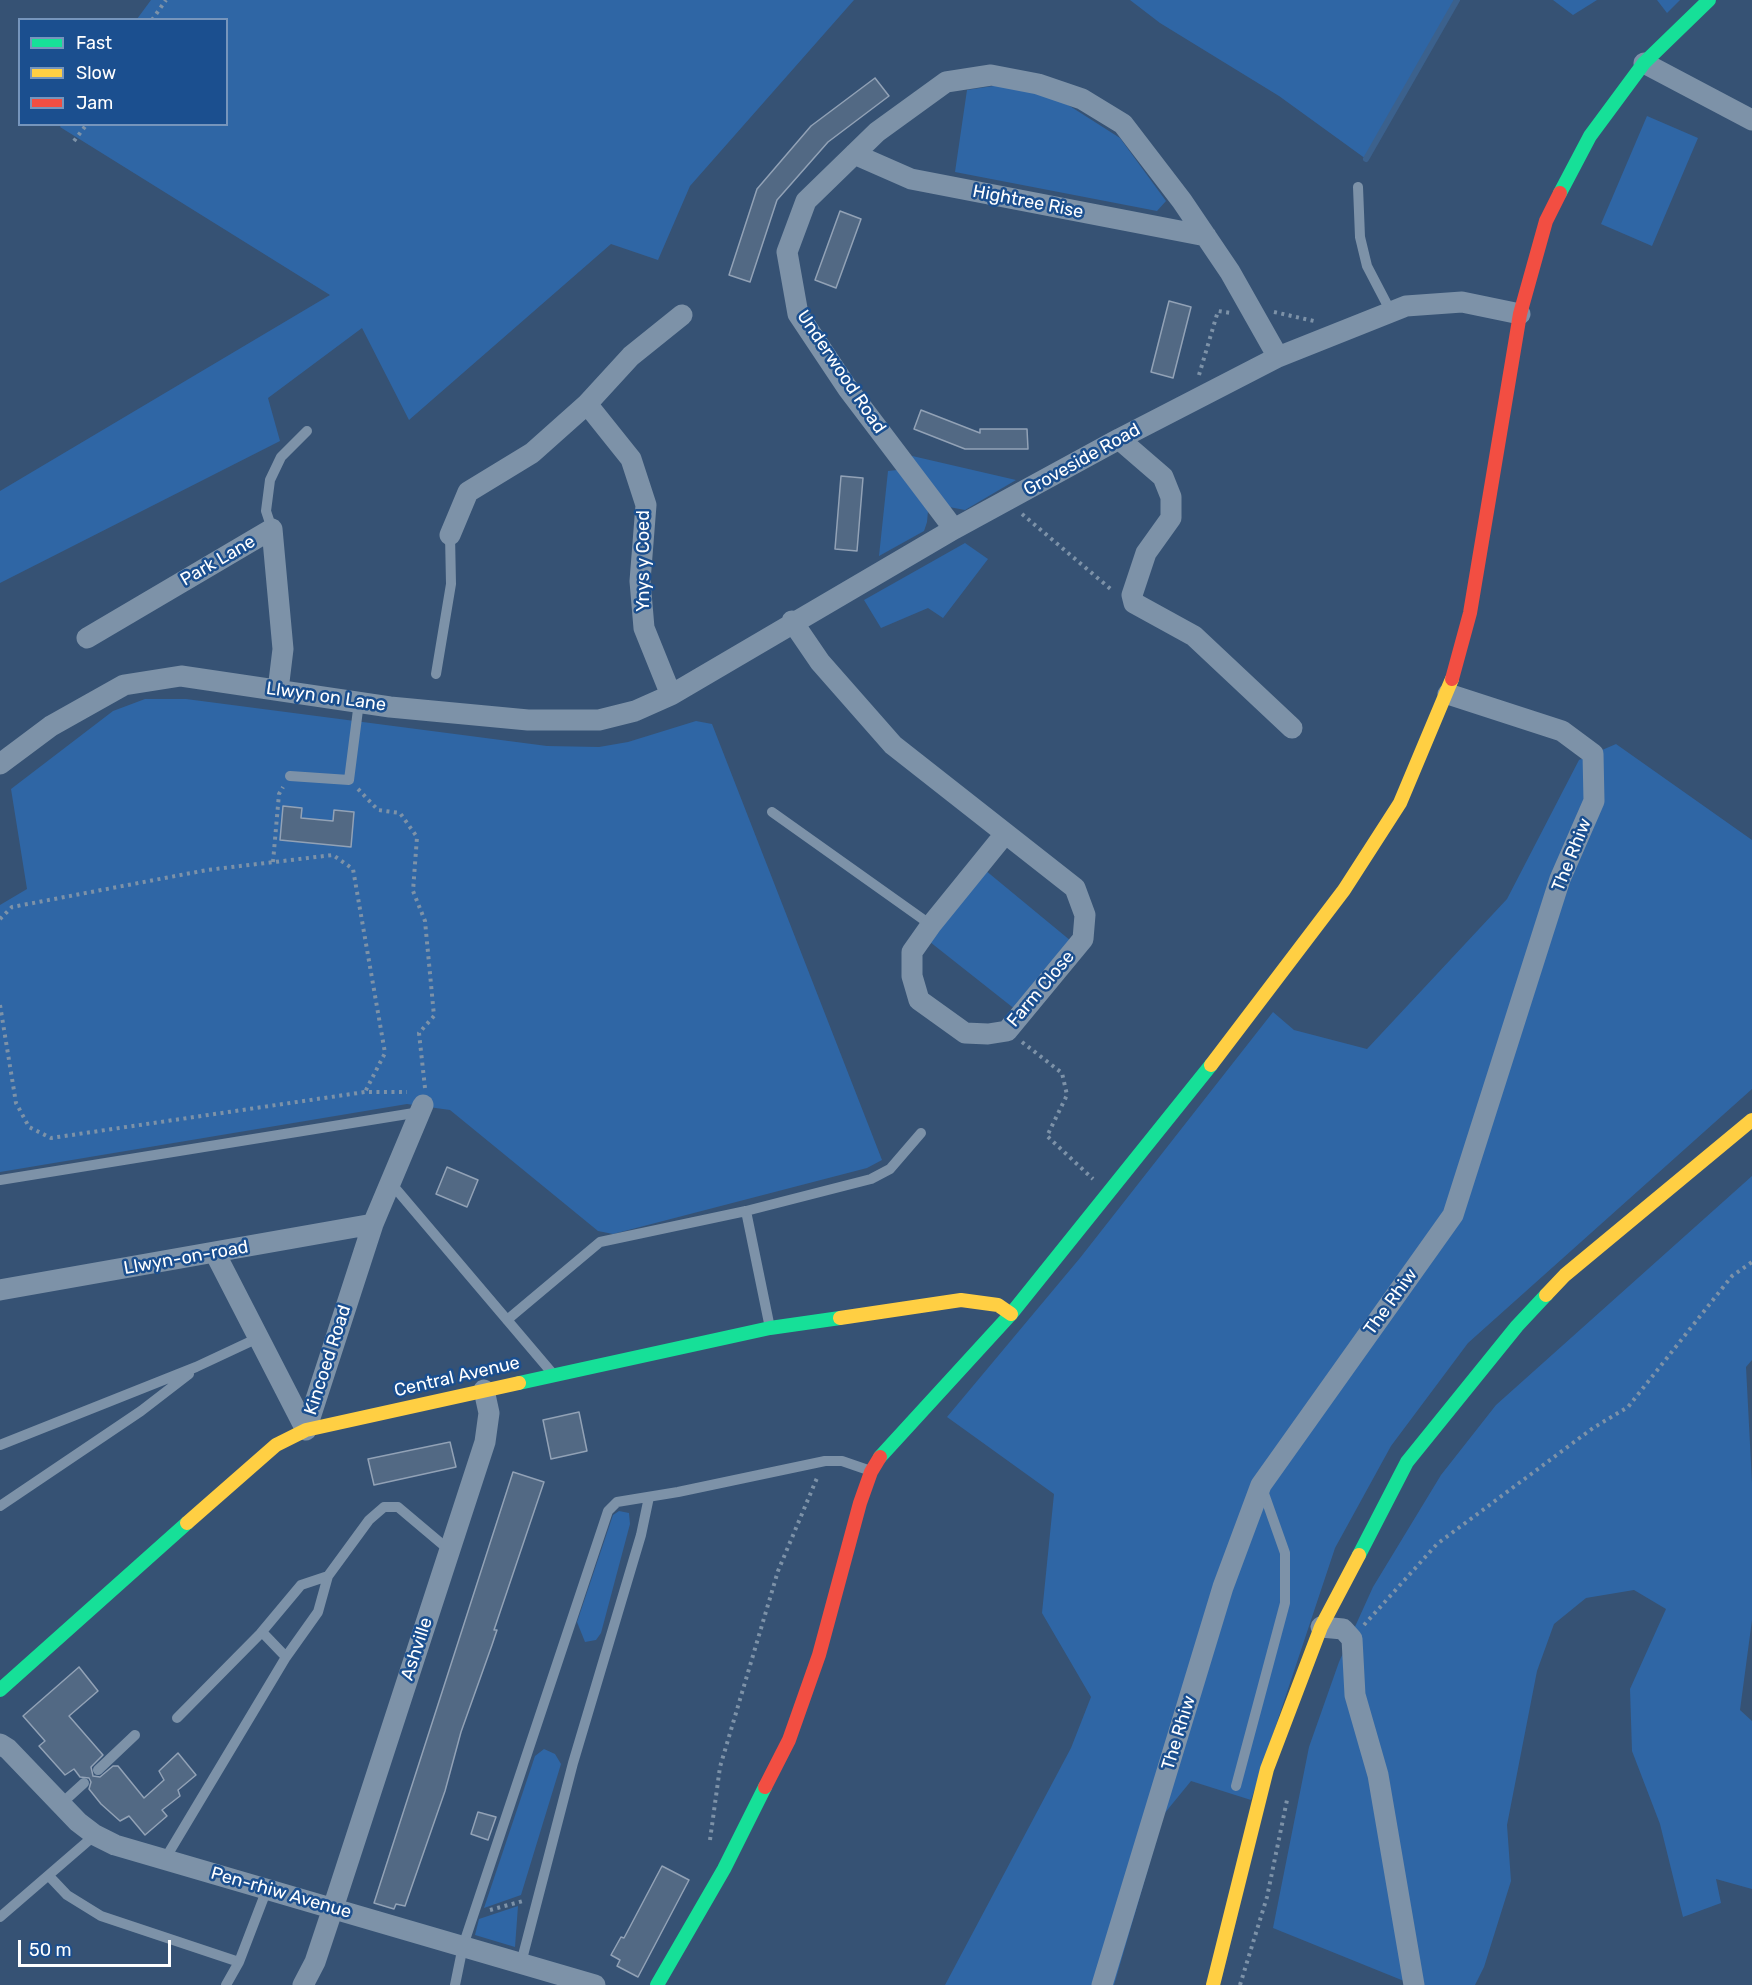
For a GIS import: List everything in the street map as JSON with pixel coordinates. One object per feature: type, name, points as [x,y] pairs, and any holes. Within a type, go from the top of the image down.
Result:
[{"type":"street","points":[[657,1985],[724,1869],[789,1740],[819,1655],[860,1503],[871,1472],[887,1447],[1011,1314],[1109,1194],[1256,1008],[1344,890],[1400,803],[1448,694],[1470,613],[1520,314],[1546,220],[1590,136],[1644,63],[1709,0]]},
{"type":"street","points":[[1644,63],[1752,120]]},
{"type":"street","name":"Underwood Road","points":[[954,529],[848,389],[798,314],[787,252],[806,201],[877,132],[946,82],[991,75],[1038,84],[1082,99],[1123,124],[1206,236],[1278,357]]},
{"type":"street","name":"Hightree Rise","points":[[854,154],[911,179],[1206,236]]},
{"type":"street","name":"Groveside Road","points":[[671,694],[792,621],[954,529],[1119,439],[1278,357],[1406,306],[1462,302],[1520,314]]},
{"type":"street","points":[[450,535],[468,492],[532,453],[587,404],[631,356],[682,315]]},
{"type":"street","name":"Ynys y Coed","points":[[587,404],[631,459],[645,505],[640,581],[644,628],[671,694]]},
{"type":"street","points":[[1119,439],[1163,477],[1171,497],[1171,518],[1146,553],[1132,595],[1134,603],[1194,636],[1292,728]]},
{"type":"street","name":"Park Lane","points":[[87,638],[272,529],[283,649],[278,690]]},
{"type":"street","name":"Farm Close","points":[[792,621],[820,662],[892,745],[1004,835],[1075,888],[1085,915],[1083,939],[1007,1030],[988,1034],[965,1033],[919,1000],[912,976],[912,952],[930,925],[1004,835]]},
{"type":"street","name":"Llwyn on Lane","points":[[0,764],[51,726],[124,685],[181,676],[359,702],[528,720],[599,720],[635,711],[671,694]]},
{"type":"street","name":"The Rhiw","points":[[1102,1985],[1223,1587],[1260,1485],[1454,1215],[1560,879],[1594,801],[1593,754],[1562,731],[1448,694]]},
{"type":"street","name":"Kincoed Road","points":[[306,1430],[373,1224],[422,1109]]},
{"type":"street","points":[[1213,1985],[1266,1769],[1321,1627],[1407,1462],[1517,1326],[1565,1275],[1752,1120]]},
{"type":"street","name":"Llwyn-on-road","points":[[0,1290],[373,1224]]},
{"type":"street","name":"Kincoed Road","points":[[215,1253],[306,1430]]},
{"type":"street","name":"Central Avenue","points":[[0,1690],[244,1471],[276,1445],[306,1430],[770,1328],[961,1300],[998,1305],[1011,1314]]},
{"type":"street","name":"Ashville","points":[[303,1985],[315,1962],[485,1442],[489,1413],[484,1390]]},
{"type":"street","points":[[1321,1627],[1343,1629],[1352,1639],[1355,1695],[1378,1775],[1414,1985]]},
{"type":"street","name":"Pen-rhiw Avenue","points":[[0,1744],[8,1749],[61,1804],[95,1835],[115,1845],[595,1985]]},
{"type":"lane","points":[[1358,187],[1360,237],[1367,266],[1391,312]]},
{"type":"lane","points":[[272,529],[267,511],[270,480],[280,457],[307,431]]},
{"type":"lane","points":[[436,674],[451,584],[450,535]]},
{"type":"lane","points":[[290,776],[349,780],[359,702]]},
{"type":"lane","points":[[772,812],[930,925]]},
{"type":"lane","points":[[0,1179],[422,1109]]},
{"type":"lane","points":[[507,1320],[600,1242],[746,1211],[872,1179],[890,1169],[921,1133]]},
{"type":"lane","points":[[390,1182],[554,1374]]},
{"type":"lane","points":[[746,1211],[770,1328]]},
{"type":"lane","points":[[0,1445],[196,1367],[258,1338]]},
{"type":"lane","points":[[0,1506],[149,1405],[196,1367]]},
{"type":"lane","points":[[455,1985],[463,1946],[608,1511],[617,1502],[825,1461],[842,1461],[871,1472]]},
{"type":"lane","points":[[1236,1786],[1285,1603],[1285,1553],[1260,1485]]},
{"type":"lane","points":[[521,1963],[573,1763],[638,1546],[649,1497]]},
{"type":"lane","points":[[165,1859],[286,1657],[318,1612],[328,1576],[369,1520],[384,1507],[398,1507],[449,1550]]},
{"type":"lane","points":[[177,1718],[262,1632],[301,1586],[328,1576]]},
{"type":"lane","points":[[262,1632],[286,1657]]},
{"type":"lane","points":[[98,1770],[135,1735]]},
{"type":"lane","points":[[61,1804],[84,1783]]},
{"type":"lane","points":[[0,1917],[95,1835]]},
{"type":"lane","points":[[49,1876],[67,1895],[101,1916],[239,1962]]},
{"type":"lane","points":[[226,1985],[239,1962],[267,1889]]},
{"type":"path","points":[[153,18],[166,0]]},
{"type":"path","points":[[74,141],[85,126]]},
{"type":"path","points":[[1191,402],[1218,311],[1252,311],[1324,324]]},
{"type":"path","points":[[1007,501],[1118,595],[1134,603]]},
{"type":"path","points":[[273,862],[279,794],[290,776]]},
{"type":"path","points":[[0,1005],[16,1103],[29,1127],[51,1138],[365,1092],[425,1093],[419,1033],[434,1016],[425,921],[413,891],[417,837],[400,813],[378,810],[349,780]]},
{"type":"path","points":[[0,919],[12,907],[207,870],[333,855],[353,869],[386,1053],[365,1092]]},
{"type":"path","points":[[1007,1030],[1062,1073],[1067,1095],[1047,1136],[1109,1194]]},
{"type":"path","points":[[1352,1639],[1437,1544],[1593,1428],[1628,1407],[1732,1276],[1752,1262]]},
{"type":"path","points":[[724,1869],[708,1861],[720,1767],[778,1571],[825,1461]]},
{"type":"path","points":[[1240,1985],[1267,1897],[1288,1794]]},
{"type":"path","points":[[474,1914],[538,1897]]},
{"type":"shaded area","points":[[151,0],[854,0],[690,186],[658,260],[611,244],[409,420],[362,328],[268,398],[280,441],[0,583],[0,491],[330,295],[60,127],[228,126],[228,18],[138,18]]},
{"type":"shaded area","points":[[1130,0],[1457,0],[1366,159],[1279,96],[1160,23]]},
{"type":"shaded area","points":[[1553,0],[1597,0],[1573,15]]},
{"type":"shaded area","points":[[1657,0],[1680,0],[1667,13]]},
{"type":"shaded area","points":[[1000,85],[1054,96],[1120,138],[1166,201],[1157,211],[955,172],[967,90]]},
{"type":"shaded area","points":[[1647,116],[1698,138],[1652,246],[1601,224]]},
{"type":"shaded area","points":[[908,455],[1016,480],[965,510],[949,507]]},
{"type":"shaded area","points":[[897,470],[928,511],[927,522],[924,531],[879,556],[888,471]]},
{"type":"shaded area","points":[[965,543],[988,559],[943,618],[928,608],[881,628],[864,600]]},
{"type":"shaded area","points":[[145,699],[186,699],[547,746],[599,747],[628,742],[696,721],[712,724],[882,1160],[867,1168],[613,1234],[598,1231],[450,1110],[407,1104],[0,1172],[0,905],[27,889],[11,789],[113,711]]},
{"type":"shaded area","points":[[1616,744],[1752,840],[1752,1089],[1468,1343],[1391,1446],[1335,1548],[1251,1800],[1191,1781],[1164,1814],[1114,1985],[945,1985],[1071,1748],[1091,1697],[1042,1613],[1054,1494],[947,1417],[1080,1258],[1273,1012],[1294,1030],[1367,1049],[1507,899],[1579,760]]},
{"type":"shaded area","points":[[985,870],[1071,941],[1016,1010],[930,942]]},
{"type":"shaded area","points":[[1752,1176],[1752,1360],[1746,1367],[1752,1483],[1752,1620],[1740,1710],[1752,1721],[1752,1889],[1716,1879],[1721,1903],[1683,1917],[1660,1824],[1632,1751],[1630,1689],[1666,1609],[1634,1590],[1586,1598],[1554,1624],[1537,1671],[1507,1825],[1511,1881],[1484,1967],[1475,1985],[1405,1985],[1404,1981],[1273,1928],[1309,1747],[1339,1662],[1373,1587],[1441,1475],[1496,1405]]},
{"type":"shaded area","points":[[619,1511],[629,1513],[630,1524],[601,1633],[596,1640],[585,1642],[577,1622],[613,1515]]},
{"type":"shaded area","points":[[544,1749],[555,1754],[561,1764],[521,1895],[484,1908],[535,1756]]},
{"type":"shaded area","points":[[518,1906],[515,1947],[475,1935],[479,1919]]},
{"type":"building","points":[[875,78],[889,96],[828,142],[777,200],[750,282],[729,275],[757,189],[811,126]]},
{"type":"building","points":[[840,211],[861,219],[836,288],[815,280]]},
{"type":"building","points":[[1169,301],[1191,307],[1173,378],[1151,372]]},
{"type":"building","points":[[921,410],[980,433],[980,429],[1027,429],[1028,449],[965,449],[914,429]]},
{"type":"building","points":[[841,476],[863,478],[857,551],[835,549]]},
{"type":"building","points":[[283,806],[302,808],[301,818],[333,821],[334,810],[354,812],[351,847],[280,840]]},
{"type":"building","points":[[447,1167],[478,1180],[467,1207],[436,1194]]},
{"type":"building","points":[[579,1412],[587,1451],[551,1459],[543,1420]]},
{"type":"building","points":[[450,1442],[456,1467],[374,1485],[368,1459]]},
{"type":"building","points":[[513,1472],[544,1482],[494,1630],[497,1630],[461,1732],[445,1791],[405,1906],[396,1904],[394,1909],[374,1903]]},
{"type":"building","points":[[79,1667],[98,1691],[69,1716],[103,1755],[91,1767],[93,1776],[100,1777],[113,1766],[118,1766],[144,1798],[164,1780],[159,1771],[178,1753],[196,1775],[178,1790],[180,1796],[162,1810],[167,1816],[145,1835],[129,1816],[120,1821],[101,1804],[89,1789],[91,1782],[89,1778],[80,1777],[74,1769],[65,1775],[39,1746],[45,1741],[23,1716]]},
{"type":"building","points":[[478,1812],[496,1817],[488,1840],[471,1834]]},
{"type":"building","points":[[662,1866],[689,1880],[638,1977],[617,1966],[620,1960],[611,1955],[621,1937],[624,1938]]},
{"type":"waterway","points":[[1366,159],[1457,0]]},
{"type":"traffic: fast","points":[[1560,193],[1590,136],[1644,63],[1709,0]]},
{"type":"traffic: fast","points":[[880,1457],[1011,1314],[1211,1065]]},
{"type":"traffic: fast","points":[[1359,1555],[1407,1462],[1517,1326],[1546,1295]]},
{"type":"traffic: fast","points":[[519,1383],[770,1328],[840,1318]]},
{"type":"traffic: fast","points":[[0,1690],[187,1523]]},
{"type":"traffic: fast","points":[[657,1985],[724,1869],[765,1787]]},
{"type":"traffic: slow","points":[[1211,1065],[1344,890],[1400,803],[1452,679]]},
{"type":"traffic: slow","points":[[1546,1295],[1565,1275],[1752,1120]]},
{"type":"traffic: slow","points":[[840,1318],[961,1300],[998,1305],[1011,1314]]},
{"type":"traffic: slow","points":[[187,1523],[276,1445],[306,1430],[519,1383]]},
{"type":"traffic: slow","points":[[1213,1985],[1267,1769],[1321,1627],[1359,1555]]},
{"type":"traffic: jam","points":[[1452,679],[1470,613],[1520,314],[1546,221],[1560,193]]},
{"type":"traffic: jam","points":[[765,1787],[789,1740],[819,1655],[860,1503],[871,1472],[880,1457]]}]
